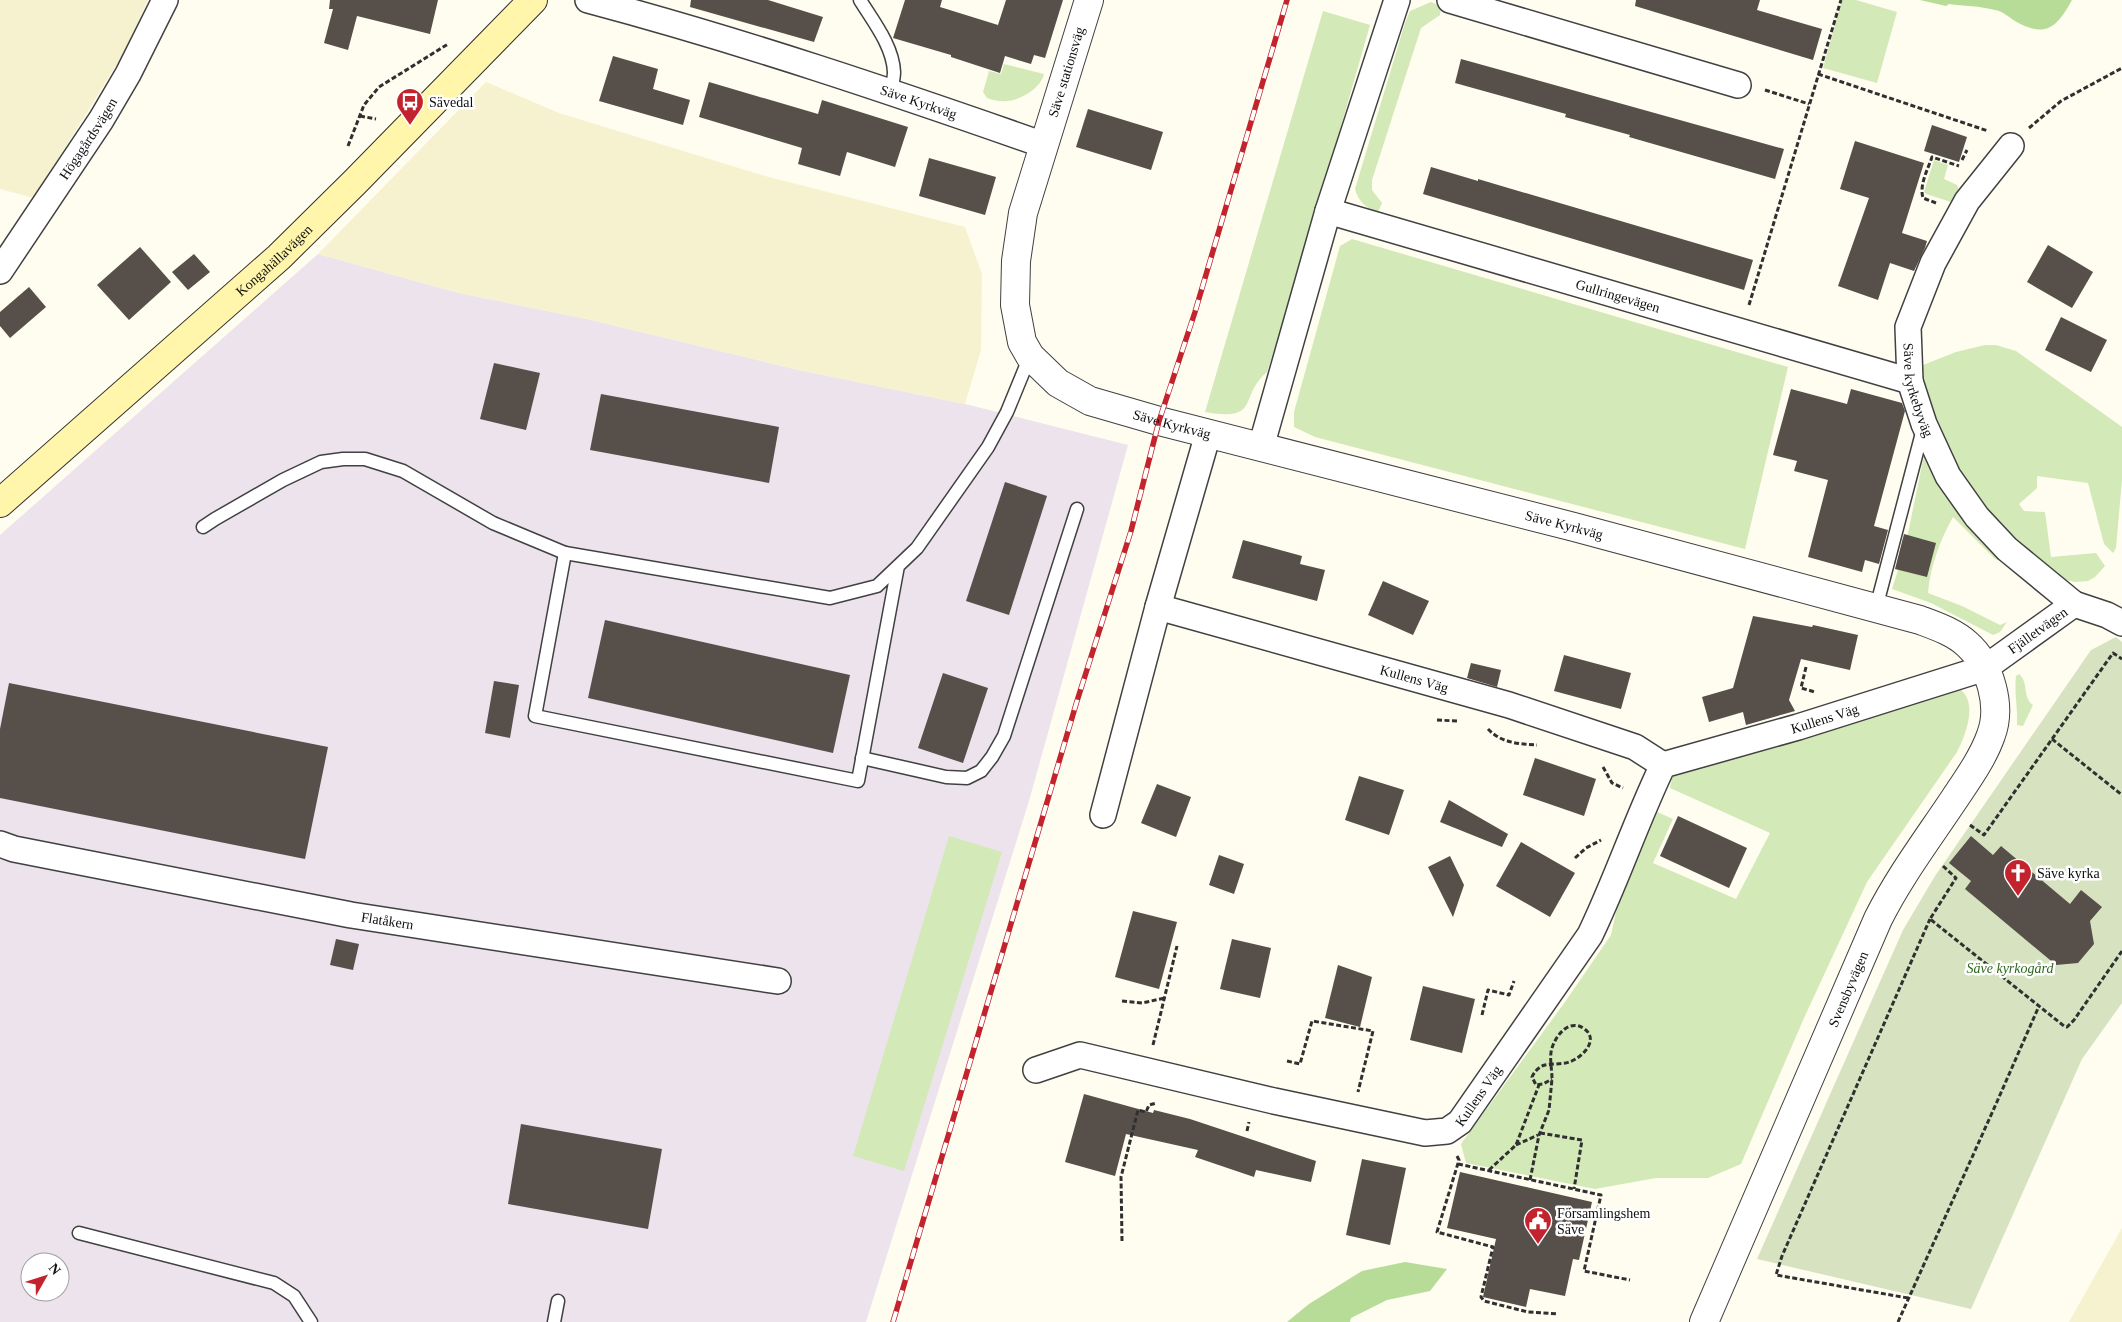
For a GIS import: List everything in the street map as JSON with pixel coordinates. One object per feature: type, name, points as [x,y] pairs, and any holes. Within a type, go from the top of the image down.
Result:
[{"type":"main road","name":"Kongahällavägen","points":[[0,503],[279,257],[533,0]]},
{"type":"street","name":"Högagårdsvägen","points":[[0,272],[61,184],[102,120],[128,74],[165,0]]},
{"type":"street","name":"Säve Kyrkväg","points":[[588,0],[691,27],[891,92],[1044,145],[1023,212],[1014,276],[1015,305],[1018,322],[1022,342],[1030,356],[1058,383],[1090,401],[1208,434],[1574,527],[1920,620],[1951,633],[1968,645],[1985,668]]},
{"type":"street","name":"Säve stationsväg","points":[[1044,145],[1089,0]]},
{"type":"street","points":[[1261,447],[1328,211],[1397,0]]},
{"type":"street","points":[[1450,0],[1738,85]]},
{"type":"street","name":"Säve kyrkebyväg","points":[[2013,143],[1967,200],[1933,263],[1908,327],[1910,381],[1924,424],[1948,476],[1977,516],[2008,550],[2074,604]]},
{"type":"street","name":"Gullringevägen","points":[[1328,211],[1910,381]]},
{"type":"street","points":[[1103,815],[1158,607],[1208,434]]},
{"type":"street","name":"Fjälletvägen","points":[[1985,668],[2074,604],[2107,615],[2122,623]]},
{"type":"street","name":"Kullens Väg","points":[[1158,607],[1510,705],[1635,747],[1663,765],[1798,728],[1985,668]]},
{"type":"street","name":"Svensbyvägen","points":[[1704,1322],[1878,919],[1902,876],[1976,765],[1992,733],[1994,692],[1985,668]]},
{"type":"street","name":"Kullens Väg","points":[[1036,1070],[1080,1055],[1425,1133],[1447,1131],[1460,1122],[1590,935],[1663,765]]},
{"type":"street","name":"Flatåkern","points":[[0,844],[14,849],[351,915],[778,981]]},
{"type":"lane","points":[[860,0],[879,30],[889,53],[894,72],[891,92]]},
{"type":"lane","points":[[203,527],[215,518],[321,462],[365,459],[403,471],[493,523],[565,553],[830,598],[877,586],[917,548],[988,447],[1007,412],[1030,356]]},
{"type":"lane","points":[[1876,608],[1910,485],[1924,424]]},
{"type":"lane","points":[[862,758],[946,777],[967,778],[981,771],[992,757],[1004,736],[1076,510]]},
{"type":"lane","points":[[565,553],[536,716],[858,781],[898,566]]},
{"type":"lane","points":[[80,1233],[274,1283],[294,1296],[311,1322]]},
{"type":"lane","points":[[554,1322],[558,1301]]},
{"type":"path","points":[[1740,332],[1841,0]]},
{"type":"path","points":[[1818,74],[2013,143],[2061,101],[2122,68]]},
{"type":"path","points":[[1738,85],[1753,86],[1809,104]]},
{"type":"path","points":[[360,116],[377,119]]},
{"type":"path","points":[[1961,213],[1923,198],[1922,186],[1932,157],[1959,166],[1968,150]]},
{"type":"path","points":[[1963,831],[1969,824],[1984,835],[2113,653],[2122,659]]},
{"type":"path","points":[[1437,720],[1461,721]]},
{"type":"path","points":[[1486,727],[1495,736],[1512,743],[1539,745]]},
{"type":"path","points":[[2052,739],[2122,796]]},
{"type":"path","points":[[1594,764],[1604,767],[1612,782],[1647,801]]},
{"type":"path","points":[[1908,1298],[1776,1275],[1782,1256],[1930,919],[1956,878],[1938,862]]},
{"type":"path","points":[[1930,919],[2038,1006],[2067,1026],[2074,1020],[2122,951]]},
{"type":"path","points":[[1147,1071],[1177,946]]},
{"type":"path","points":[[1482,1015],[1488,990],[1509,995],[1514,981]]},
{"type":"path","points":[[1122,1001],[1142,1004],[1165,998]]},
{"type":"path","points":[[1898,1322],[1989,1121],[2038,1006]]},
{"type":"path","points":[[1286,1061],[1300,1064],[1312,1021],[1373,1031],[1352,1117]]},
{"type":"path","points":[[1530,1180],[1539,1134],[1549,1110],[1552,1079],[1551,1065],[1552,1048],[1563,1031],[1572,1025],[1585,1029],[1590,1038],[1586,1052],[1577,1059],[1567,1063],[1551,1065],[1543,1066],[1533,1074],[1532,1080],[1539,1085]]},
{"type":"path","points":[[1516,1145],[1539,1085],[1552,1079]]},
{"type":"path","points":[[1122,1241],[1121,1177],[1138,1110],[1146,1112],[1149,1105],[1165,1102]]},
{"type":"path","points":[[1447,1131],[1459,1160],[1437,1232],[1493,1247],[1481,1299],[1528,1312],[1558,1314]]},
{"type":"path","points":[[1489,1170],[1516,1145],[1539,1134],[1582,1140],[1574,1189]]},
{"type":"path","points":[[1458,1164],[1601,1195],[1584,1271],[1630,1280]]},
{"type":"shaded area","points":[[0,0],[148,0],[123,54],[34,198],[0,189]]},
{"type":"shaded area","points":[[486,82],[559,113],[765,176],[965,227],[982,274],[981,350],[965,404],[799,370],[587,319],[459,293],[318,254]]},
{"type":"shaded area","points":[[318,254],[459,293],[587,319],[799,370],[965,404],[1128,445],[1029,801],[866,1322],[0,1322],[0,535]]},
{"type":"shaded area","points":[[2122,1228],[2122,1322],[2069,1322]]},
{"type":"green space","points":[[1842,0],[1856,0],[1897,12],[1877,83],[1823,68]]},
{"type":"green space","points":[[1920,0],[2072,0],[2056,23],[2043,29],[2035,29],[2015,21],[1998,11],[1949,4],[1946,6]]},
{"type":"green space","points":[[1431,2],[1441,6],[1440,15],[1421,28],[1372,180],[1372,190],[1382,203],[1378,212],[1364,204],[1358,197],[1355,189],[1405,23],[1410,11]]},
{"type":"green space","points":[[1323,11],[1370,25],[1307,245],[1267,372],[1258,381],[1242,410],[1223,414],[1205,412]]},
{"type":"green space","points":[[1004,64],[1044,74],[1035,88],[1018,98],[1002,101],[987,98],[983,92],[989,71],[1001,74]]},
{"type":"green space","points":[[1934,160],[1948,165],[1944,179],[1957,185],[1959,190],[1954,203],[1924,192]]},
{"type":"green space","points":[[1352,239],[1788,367],[1745,549],[1315,437],[1294,427],[1294,412],[1340,246]]},
{"type":"green space","points":[[1985,345],[1996,345],[2016,351],[2122,427],[2122,480],[2116,548],[2113,553],[2104,544],[2088,483],[2037,476],[2037,488],[2019,504],[2024,511],[2045,512],[2051,557],[2096,553],[2105,566],[2095,577],[2088,581],[2075,582],[2061,579],[2015,548],[1950,461],[1918,367],[1956,352]]},
{"type":"green space","points":[[1926,455],[2000,557],[1997,560],[1994,558],[1953,517],[1936,554],[1928,593],[1962,606],[2000,625],[2007,622],[2000,632],[1993,635],[1931,603],[1892,589],[1905,548],[1923,460]]},
{"type":"green space","name":"Säve kyrkogård","points":[[2116,637],[2122,642],[2122,1003],[2082,1059],[1971,1309],[1757,1259],[1903,930],[1935,876],[2091,650]]},
{"type":"green space","points":[[2019,674],[2024,681],[2028,698],[2033,705],[2023,726],[2017,725],[2016,676]]},
{"type":"green space","points":[[1960,688],[1969,704],[1969,718],[1960,746],[1867,882],[1804,1018],[1741,1164],[1708,1178],[1656,1178],[1595,1189],[1466,1163],[1461,1144],[1565,1002],[1611,935],[1618,903],[1655,811],[1673,819],[1653,863],[1736,899],[1770,833],[1670,788],[1673,773]]},
{"type":"green space","points":[[949,836],[1002,852],[904,1171],[853,1156]]},
{"type":"green space","points":[[1405,1262],[1447,1269],[1430,1291],[1387,1300],[1351,1318],[1350,1322],[1287,1322],[1309,1304],[1362,1271]]},
{"type":"building","points":[[330,0],[438,0],[430,34],[357,16],[348,50],[324,43],[333,9],[329,9]]},
{"type":"building","points":[[691,0],[768,0],[823,17],[814,42],[690,7]]},
{"type":"building","points":[[905,0],[942,0],[940,7],[998,25],[1006,0],[1063,0],[1045,58],[1034,55],[1031,64],[1005,56],[1000,73],[951,57],[951,55],[893,38]]},
{"type":"building","points":[[1636,0],[1760,0],[1757,10],[1822,29],[1813,60],[1635,6]]},
{"type":"building","points":[[613,56],[658,69],[653,89],[690,100],[683,125],[599,101]]},
{"type":"building","points":[[1461,59],[1784,149],[1775,179],[1629,137],[1630,135],[1565,117],[1566,114],[1455,83]]},
{"type":"building","points":[[709,82],[818,114],[822,100],[908,127],[895,167],[847,152],[840,176],[798,164],[802,148],[699,117]]},
{"type":"building","points":[[1088,109],[1163,132],[1151,170],[1076,147]]},
{"type":"building","points":[[1932,125],[1967,137],[1959,162],[1924,151]]},
{"type":"building","points":[[1855,141],[1924,163],[1902,233],[1927,241],[1925,248],[1914,271],[1890,263],[1878,300],[1838,286],[1869,198],[1840,189]]},
{"type":"building","points":[[929,158],[996,177],[985,215],[919,196]]},
{"type":"building","points":[[1431,167],[1478,181],[1478,179],[1753,260],[1744,290],[1423,194]]},
{"type":"building","points":[[2048,245],[2093,272],[2072,308],[2027,282]]},
{"type":"building","points":[[140,247],[171,282],[129,320],[97,285]]},
{"type":"building","points":[[194,254],[210,272],[188,290],[172,272]]},
{"type":"building","points":[[29,287],[46,307],[10,338],[0,326],[0,312]]},
{"type":"building","points":[[2061,317],[2107,340],[2091,372],[2045,350]]},
{"type":"building","points":[[494,363],[540,373],[526,430],[480,419]]},
{"type":"building","points":[[1791,389],[1847,404],[1851,389],[1902,403],[1905,411],[1874,526],[1888,530],[1879,564],[1865,560],[1862,572],[1808,557],[1828,480],[1794,471],[1797,461],[1773,455]]},
{"type":"building","points":[[601,394],[779,427],[769,483],[590,450]]},
{"type":"building","points":[[1005,482],[1047,496],[1009,615],[966,601]]},
{"type":"building","points":[[1904,534],[1936,543],[1927,577],[1895,569]]},
{"type":"building","points":[[1243,540],[1302,556],[1300,564],[1325,570],[1317,601],[1232,578]]},
{"type":"building","points":[[1383,581],[1429,601],[1413,635],[1368,615]]},
{"type":"building","points":[[1753,616],[1812,627],[1813,625],[1858,635],[1850,670],[1801,659],[1789,700],[1795,711],[1746,725],[1743,712],[1709,722],[1702,697],[1733,688]]},
{"type":"building","points":[[605,620],[850,675],[833,753],[588,698]]},
{"type":"building","points":[[1564,655],[1631,673],[1621,709],[1554,691]]},
{"type":"building","points":[[1471,663],[1501,670],[1497,687],[1467,678]]},
{"type":"building","points":[[943,673],[988,688],[963,763],[918,748]]},
{"type":"building","points":[[494,681],[519,685],[510,738],[485,733]]},
{"type":"building","points":[[9,683],[328,747],[305,859],[0,798],[0,729]]},
{"type":"building","points":[[1535,758],[1596,779],[1584,816],[1523,795]]},
{"type":"building","points":[[1359,776],[1404,790],[1389,835],[1345,820]]},
{"type":"building","points":[[1157,784],[1191,797],[1176,837],[1141,823]]},
{"type":"building","points":[[1449,800],[1508,834],[1502,847],[1440,822]]},
{"type":"building","points":[[1678,816],[1747,848],[1729,888],[1660,856]]},
{"type":"building","name":"Säve kyrka","points":[[1971,836],[1993,855],[2001,846],[2070,904],[2081,890],[2102,907],[2090,921],[2094,944],[2078,963],[2056,965],[1965,889],[1971,881],[1949,863]]},
{"type":"building","points":[[1521,842],[1575,873],[1550,917],[1496,886]]},
{"type":"building","points":[[1219,855],[1244,864],[1234,894],[1209,885]]},
{"type":"building","points":[[1450,856],[1464,885],[1453,917],[1428,867]]},
{"type":"building","points":[[1133,911],[1177,922],[1159,989],[1115,977]]},
{"type":"building","points":[[336,939],[359,944],[353,970],[330,965]]},
{"type":"building","points":[[1232,939],[1271,948],[1260,998],[1220,989]]},
{"type":"building","points":[[1338,965],[1372,977],[1360,1027],[1325,1018]]},
{"type":"building","points":[[1423,986],[1475,999],[1462,1053],[1410,1040]]},
{"type":"building","points":[[1084,1094],[1153,1113],[1154,1110],[1190,1119],[1316,1161],[1311,1182],[1256,1170],[1254,1177],[1195,1157],[1198,1150],[1126,1134],[1115,1176],[1065,1162]]},
{"type":"building","points":[[521,1124],[662,1149],[648,1229],[508,1204]]},
{"type":"building","points":[[1362,1159],[1406,1168],[1390,1245],[1346,1235]]},
{"type":"building","name":"Församlingshem Säve","points":[[1460,1172],[1592,1202],[1579,1260],[1573,1259],[1565,1296],[1530,1289],[1526,1307],[1483,1297],[1496,1239],[1447,1228]]},
{"type":"railway","points":[[893,1322],[1077,701],[1131,531],[1159,421],[1195,312],[1287,0]]},
{"type":"place","name":"Sävedal","points":[[410,126]]},
{"type":"place","name":"Säve kyrka","points":[[2018,897]]},
{"type":"place","name":"Församlingshem Säve","points":[[1538,1245]]}]
